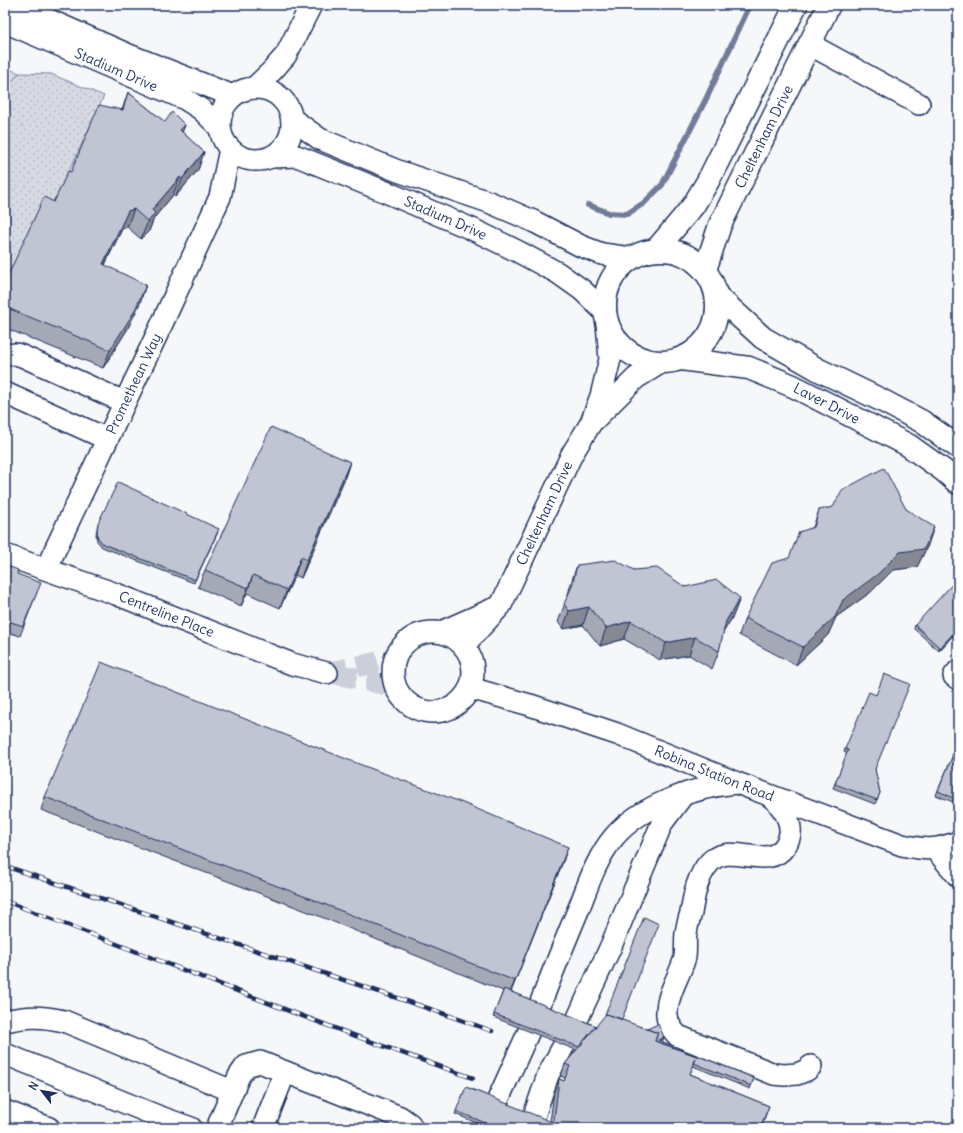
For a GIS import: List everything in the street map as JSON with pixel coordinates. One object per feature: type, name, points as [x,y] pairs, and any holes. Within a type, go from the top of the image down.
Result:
[{"type":"main road","name":"Cheltenham Drive","points":[[656,250],[693,206],[708,181],[796,5]]},
{"type":"main road","name":"Cheltenham Drive","points":[[705,270],[720,225],[829,5]]},
{"type":"main road","points":[[656,250],[675,251],[692,258],[705,270],[713,282],[717,296],[718,310],[714,325],[707,339],[672,361],[644,360],[628,352],[615,339],[606,317],[606,296],[611,281],[620,268],[631,258],[643,252],[656,250]]},
{"type":"main road","name":"Laver Drive","points":[[717,296],[763,338],[813,366],[921,421],[958,447]]},
{"type":"main road","name":"Laver Drive","points":[[672,361],[749,368],[786,383],[908,445],[943,470],[958,483]]},
{"type":"street","name":"Stadium Drive","points":[[15,5],[129,55],[233,96]]},
{"type":"street","points":[[254,88],[286,55],[311,5]]},
{"type":"street","name":"Stadium Drive","points":[[5,22],[186,99],[202,110],[220,128]]},
{"type":"street","points":[[809,44],[919,104]]},
{"type":"street","points":[[282,99],[286,77],[286,55]]},
{"type":"street","points":[[220,197],[264,158],[281,150],[288,141],[291,130],[292,119],[288,108],[282,99],[274,92],[254,88],[243,90],[233,96],[225,105],[220,116],[220,128],[223,139],[230,150],[237,155],[246,159],[264,158]]},
{"type":"street","name":"Stadium Drive","points":[[292,119],[320,139],[398,171],[489,202],[533,221],[581,246],[602,254],[631,258]]},
{"type":"street","points":[[220,197],[230,150]]},
{"type":"street","name":"Stadium Drive","points":[[264,158],[298,156],[474,230],[558,273],[582,290],[606,317]]},
{"type":"street","name":"Promethean Way","points":[[46,569],[220,197]]},
{"type":"street","name":"Cheltenham Drive","points":[[464,645],[501,605],[572,454],[591,423],[601,396],[610,359],[606,317]]},
{"type":"street","points":[[5,355],[16,354],[22,356],[124,402]]},
{"type":"street","name":"Cheltenham Drive","points":[[591,423],[636,378],[672,361]]},
{"type":"street","points":[[5,393],[108,439]]},
{"type":"street","name":"Centreline Place","points":[[5,555],[116,594],[292,664],[327,673]]},
{"type":"street","points":[[441,632],[501,605]]},
{"type":"street","points":[[433,631],[441,632],[454,637],[464,645],[472,663],[473,677],[470,688],[462,699],[448,709],[426,712],[417,709],[406,701],[396,687],[393,673],[396,658],[404,644],[419,634],[433,631]]},
{"type":"street","points":[[958,671],[954,676],[958,679]]},
{"type":"street","name":"Robina Station Road","points":[[470,688],[530,705],[617,734],[737,783],[902,845],[921,849],[935,849],[958,842]]},
{"type":"street","points":[[538,1007],[589,883],[599,861],[614,837],[629,822],[643,812],[683,795],[713,786],[737,783]]},
{"type":"street","points":[[766,794],[778,803],[787,817],[790,826],[789,839],[782,850],[775,854],[761,857],[734,854],[722,855],[711,861],[702,872],[687,928],[685,958],[668,1000],[667,1018],[671,1028],[678,1036],[768,1073],[789,1075],[802,1072],[811,1066]]},
{"type":"street","points":[[576,1022],[611,946],[662,823],[683,795]]},
{"type":"street","points":[[935,849],[958,876]]},
{"type":"street","points":[[5,1021],[24,1017],[45,1017],[64,1021],[232,1091]]},
{"type":"street","points":[[496,1104],[528,1031]]},
{"type":"street","points":[[534,1116],[548,1075],[564,1045]]},
{"type":"street","points":[[5,1054],[157,1122],[191,1128]]},
{"type":"street","points":[[217,1128],[239,1076],[246,1066],[260,1062],[400,1117],[410,1124],[412,1128]]},
{"type":"street","points":[[263,1128],[285,1072]]},
{"type":"street","points":[[5,1110],[49,1128]]},
{"type":"shaded area","points":[[5,67],[19,73],[5,90]]},
{"type":"shaded area","points":[[19,73],[51,74],[104,96],[47,219],[5,286],[5,90]]},
{"type":"building","points":[[128,92],[165,122],[172,112],[185,125],[180,130],[204,152],[182,179],[180,177],[152,210],[155,213],[148,222],[134,209],[128,211],[103,264],[146,285],[134,312],[110,350],[5,307],[5,282],[44,197],[54,202],[68,171],[71,172],[99,105],[123,110]]},
{"type":"building","points":[[271,427],[350,462],[307,560],[301,557],[287,590],[253,575],[248,588],[205,570]]},
{"type":"building","points":[[884,468],[906,509],[934,527],[924,549],[900,552],[878,574],[843,600],[835,617],[803,647],[745,618],[772,563],[789,558],[799,532],[814,527],[819,510],[833,507],[842,490]]},
{"type":"building","points":[[118,482],[219,529],[195,580],[103,544],[98,538],[98,523]]},
{"type":"building","points":[[615,560],[634,570],[657,568],[685,587],[717,580],[740,598],[726,621],[719,651],[695,637],[666,643],[631,621],[606,628],[589,607],[569,611],[564,604],[572,586],[577,565]]},
{"type":"building","points":[[5,565],[18,570],[17,574],[41,583],[23,626],[5,620]]},
{"type":"building","points":[[957,579],[958,628],[940,648],[915,625]]},
{"type":"building","points":[[101,662],[359,764],[458,801],[568,847],[515,981],[319,902],[45,797]]},
{"type":"building","points":[[884,674],[910,684],[875,769],[880,793],[877,800],[835,784],[848,750],[845,749],[869,692],[876,695]]},
{"type":"building","points":[[958,743],[958,800],[938,791]]},
{"type":"building","points":[[644,917],[659,924],[622,1019],[606,1014],[605,1015]]},
{"type":"building","points":[[504,989],[596,1026],[579,1047],[494,1014]]},
{"type":"building","points":[[606,1014],[658,1033],[655,1041],[697,1056],[690,1074],[769,1106],[760,1128],[553,1128],[559,1079],[564,1081],[570,1066],[565,1064]]},
{"type":"building","points":[[658,1024],[664,1037],[658,1040],[754,1078],[751,1086],[694,1063],[697,1056],[655,1041],[658,1033],[647,1029]]},
{"type":"building","points":[[466,1087],[552,1122],[551,1128],[498,1128],[456,1111]]},
{"type":"waterway","points":[[588,205],[609,213],[627,214],[644,203],[662,185],[707,97],[750,5]]},
{"type":"tunnel","points":[[327,673],[396,658]]},
{"type":"tunnel","points":[[336,674],[396,687]]},
{"type":"railway","points":[[5,866],[492,1031]]},
{"type":"railway","points":[[5,901],[355,1036],[473,1078]]}]
